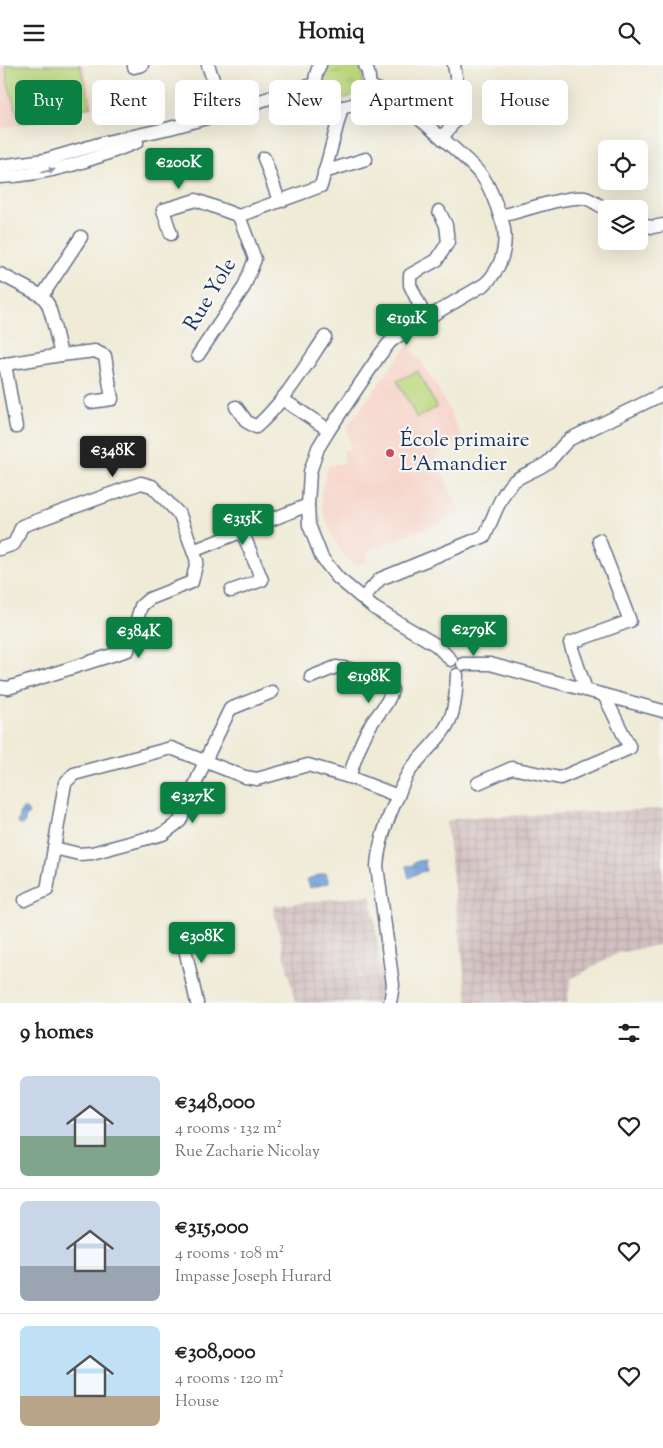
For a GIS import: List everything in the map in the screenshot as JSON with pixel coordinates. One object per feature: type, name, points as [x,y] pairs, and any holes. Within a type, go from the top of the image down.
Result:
[{"type":"street","points":[[134,65],[134,67],[142,65]]},
{"type":"street","points":[[208,65],[213,80]]},
{"type":"street","points":[[315,80],[315,75],[320,65]]},
{"type":"street","points":[[365,65],[369,72],[370,80]]},
{"type":"street","points":[[442,138],[458,117],[461,104],[454,65]]},
{"type":"street","points":[[0,166],[45,160],[225,113],[269,98]]},
{"type":"street","points":[[171,234],[163,210],[196,200],[239,216],[321,186],[342,107],[351,105]]},
{"type":"street","points":[[390,1003],[393,985],[377,866],[378,850],[388,817],[408,773],[440,736],[451,717],[456,695],[457,666],[436,645],[374,608],[338,578],[322,558],[308,525],[308,505],[310,472],[318,448],[328,430],[390,342],[405,331],[485,284],[494,276],[501,262],[504,248],[504,228],[492,192],[484,178],[471,164],[426,125]]},
{"type":"street","points":[[0,177],[39,173],[72,165],[103,156],[170,128]]},
{"type":"street","points":[[264,158],[279,201]]},
{"type":"street","points":[[324,172],[366,159]]},
{"type":"street","points":[[500,216],[576,198],[587,199],[598,205]]},
{"type":"street","points":[[426,319],[410,285],[410,275],[437,260],[448,242],[446,225],[439,211]]},
{"type":"street","name":"Rue Yole","points":[[198,355],[244,287],[255,259],[239,216]]},
{"type":"street","points":[[648,226],[663,225]]},
{"type":"street","points":[[42,296],[81,237]]},
{"type":"street","points":[[0,274],[42,296],[48,305],[52,317],[60,355]]},
{"type":"street","points":[[236,407],[247,421],[256,427],[282,399],[325,337]]},
{"type":"street","points":[[16,427],[2,365],[95,351],[104,356],[112,399],[91,402]]},
{"type":"street","points":[[363,598],[380,579],[485,536],[506,490],[513,481],[542,466],[570,439],[663,394]]},
{"type":"street","points":[[282,399],[328,430]]},
{"type":"street","points":[[0,549],[14,544],[22,526],[141,483],[152,486],[180,515],[197,561],[192,582],[149,599],[141,606],[128,650],[8,688],[0,687]]},
{"type":"street","points":[[193,551],[308,505]]},
{"type":"street","points":[[231,591],[262,580],[242,531]]},
{"type":"street","points":[[586,690],[570,643],[630,621],[599,540]]},
{"type":"street","points":[[457,666],[490,663],[663,711]]},
{"type":"street","points":[[311,677],[336,667],[350,669],[386,683],[392,690],[390,697],[361,743],[349,777]]},
{"type":"street","points":[[54,848],[79,853],[92,853],[163,834],[180,821],[205,761],[230,709],[272,692]]},
{"type":"street","points":[[478,783],[512,768],[560,778],[630,749],[604,695]]},
{"type":"street","points":[[25,900],[46,890],[65,783],[74,774],[171,748],[245,777],[257,779],[308,765],[349,777],[398,796]]},
{"type":"street","points":[[178,939],[185,949],[197,1003]]},
{"type":"shaded area","points":[[0,65],[84,65],[92,98],[92,107],[82,110],[82,80],[15,80],[15,125],[19,125],[0,129]]},
{"type":"shaded area","name":"École primaire L'Amandier","points":[[409,345],[439,390],[463,439],[434,456],[461,513],[380,547],[374,545],[367,553],[367,562],[358,566],[351,563],[341,551],[330,531],[323,511],[321,492],[328,466],[345,462],[343,451],[351,448],[347,427]]},
{"type":"shaded area","points":[[663,809],[663,944],[618,953],[571,979],[567,1003],[468,1003],[446,822],[459,818]]},
{"type":"shaded area","points":[[371,895],[383,986],[382,995],[376,1003],[295,1002],[273,906]]},
{"type":"green space","points":[[6,65],[80,65],[91,106],[82,109],[82,80],[15,80],[15,107],[7,80]]},
{"type":"green space","points":[[328,65],[358,65],[363,75],[362,80],[351,80],[351,96],[341,98],[341,80],[322,80]]},
{"type":"green space","points":[[418,371],[437,407],[417,418],[397,381]]},
{"type":"water","points":[[26,809],[29,814],[22,825],[18,821],[20,818],[19,813]]},
{"type":"water","points":[[425,860],[426,871],[409,878],[406,866]]},
{"type":"water","points":[[326,873],[329,883],[310,888],[307,879]]},
{"type":"place","name":"École primaire L'Amandier","points":[[390,453]]}]
